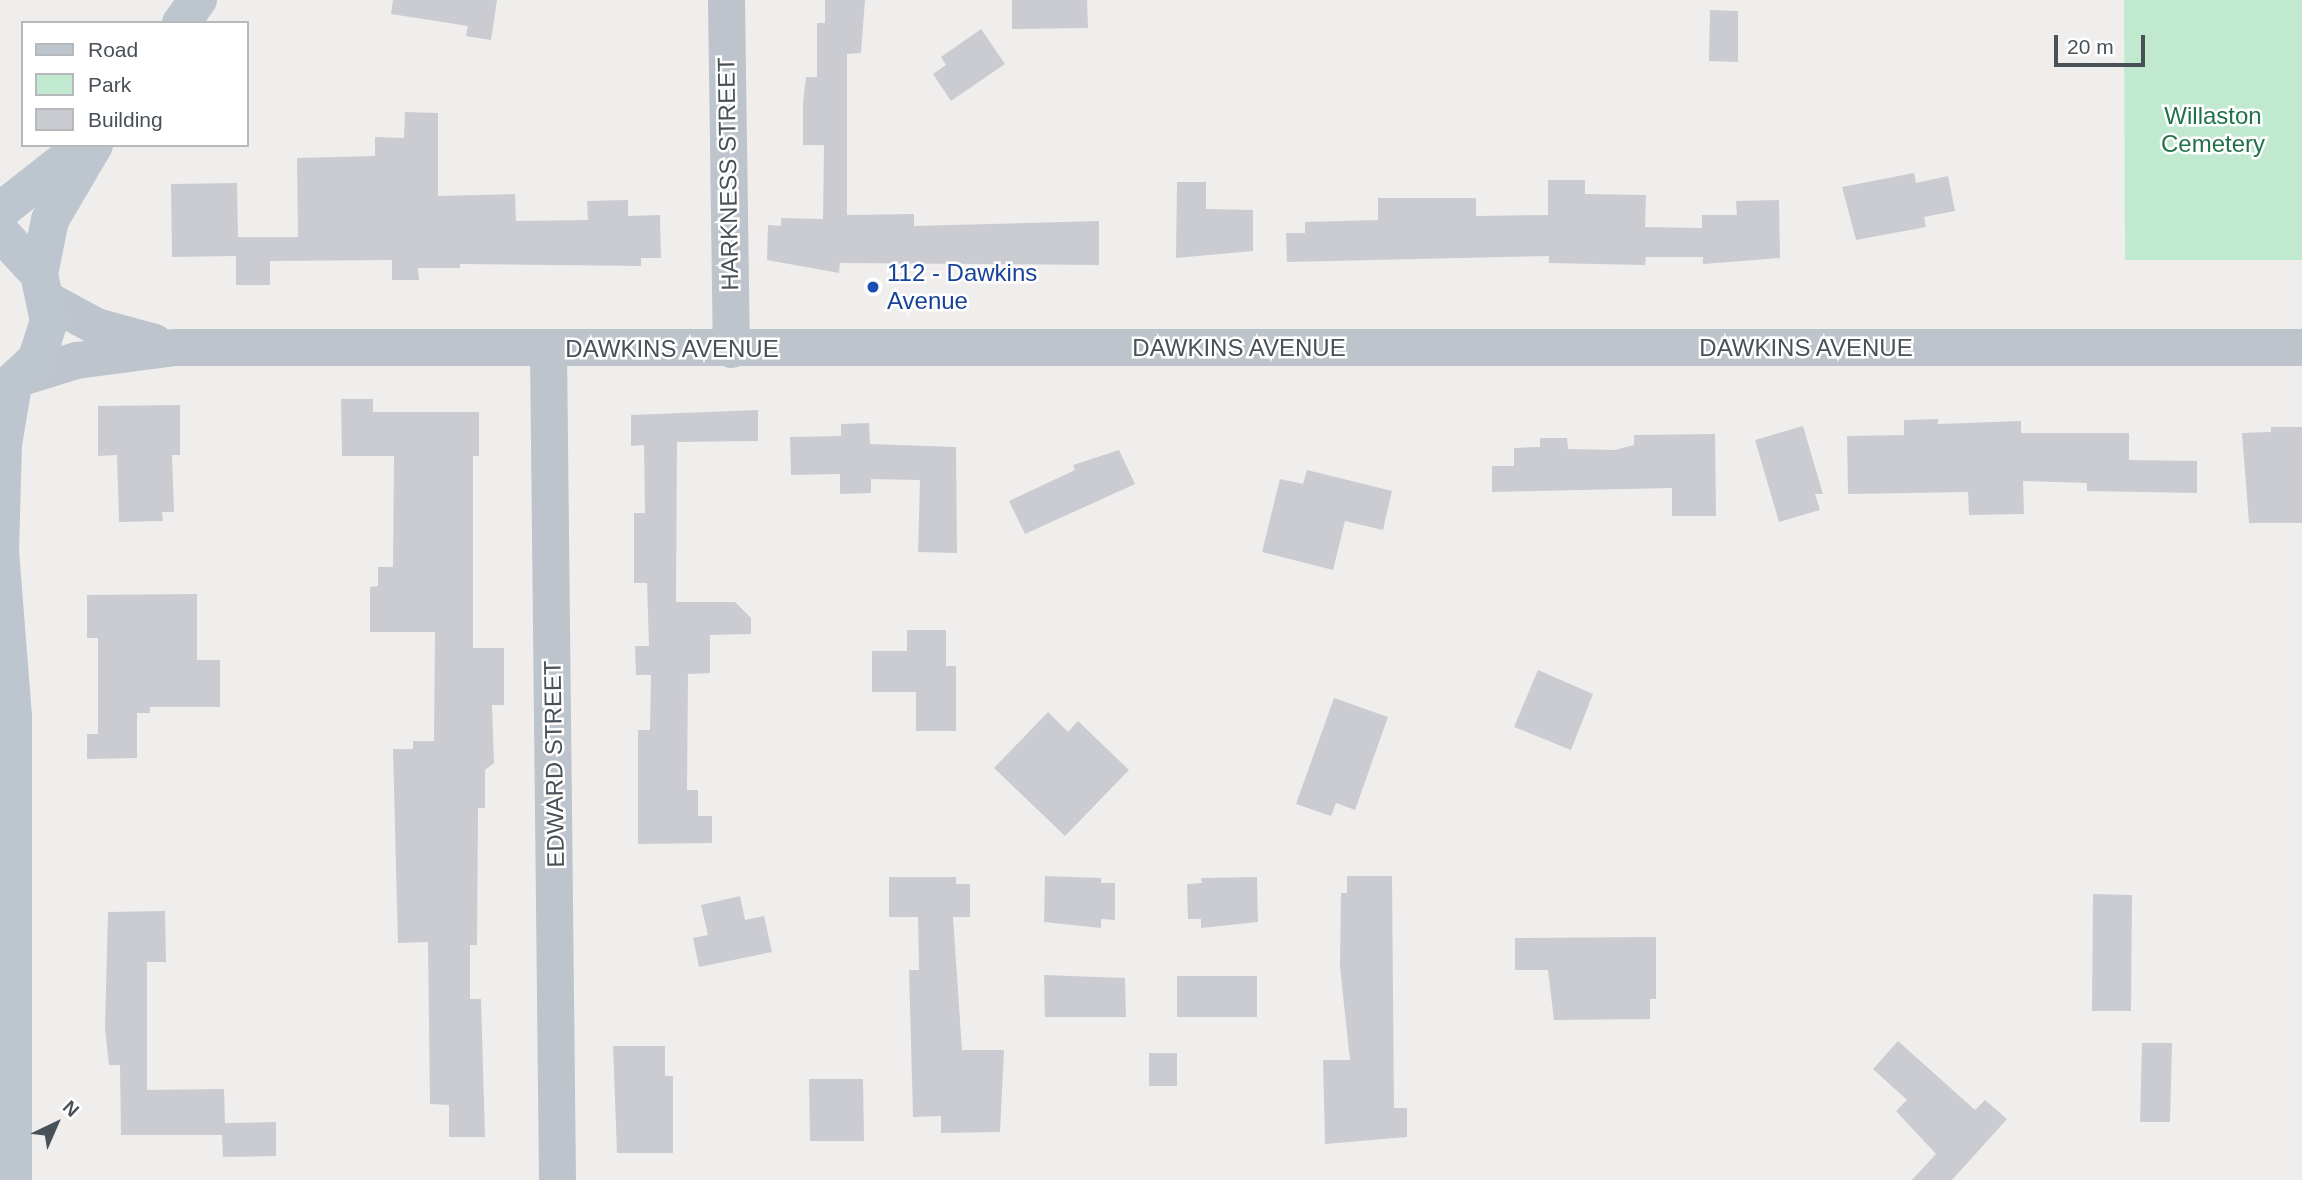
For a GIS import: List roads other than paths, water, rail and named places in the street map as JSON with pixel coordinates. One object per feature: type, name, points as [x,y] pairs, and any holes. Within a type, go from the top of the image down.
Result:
[{"type":"main road","points":[[182,21],[198,0]]},
{"type":"main road","points":[[0,211],[45,180],[80,147]]},
{"type":"main road","points":[[13,1180],[13,718],[0,550],[3,444],[12,385],[44,343],[44,287],[50,220],[93,147]]},
{"type":"main road","points":[[0,232],[44,287]]},
{"type":"street","name":"HARKNESS STREET","points":[[726,0],[730,349]]},
{"type":"street","name":"DAWKINS AVENUE","points":[[44,287],[117,334],[175,346]]},
{"type":"street","name":"DAWKINS AVENUE","points":[[12,385],[76,360],[175,346],[548,349],[2302,347]]},
{"type":"street","name":"EDWARD STREET","points":[[548,349],[557,1180]]},
{"type":"place","name":"112 - Dawkins Avenue","points":[[873,287]]},
{"type":"park label","name":"Willaston Cemetery","points":[[2213,130]]}]
